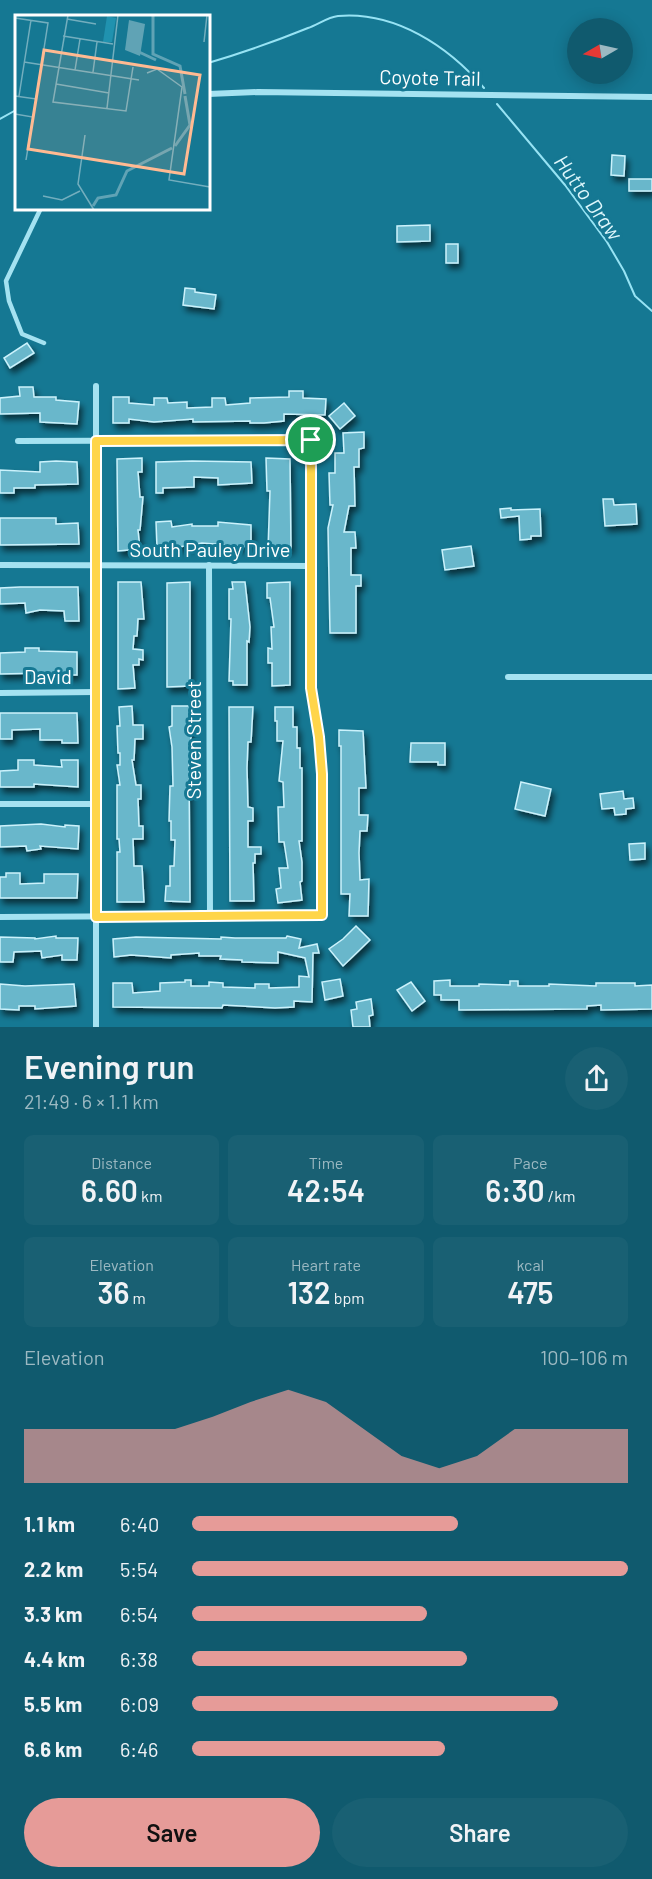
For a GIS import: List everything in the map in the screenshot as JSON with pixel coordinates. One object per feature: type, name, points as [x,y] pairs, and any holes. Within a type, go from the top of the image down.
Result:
[{"type":"street","name":"Coyote Trail","points":[[210,94],[268,92],[652,97]]},
{"type":"street","points":[[96,386],[96,1027]]},
{"type":"street","points":[[0,917],[322,915],[321,764],[311,688],[311,440],[18,441]]},
{"type":"street","name":"South Pauley Drive","points":[[0,565],[311,566]]},
{"type":"street","name":"Steven Street","points":[[209,565],[210,915]]},
{"type":"street","points":[[508,677],[652,677]]},
{"type":"street","name":"David","points":[[0,693],[96,692]]},
{"type":"street","points":[[0,804],[96,804]]},
{"type":"lane","points":[[40,210],[6,281],[9,302],[22,334],[45,343]]},
{"type":"building","points":[[612,155],[625,156],[624,176],[611,175]]},
{"type":"building","points":[[629,179],[652,179],[652,191],[629,191]]},
{"type":"building","points":[[430,225],[430,241],[397,242],[397,226]]},
{"type":"building","points":[[446,244],[458,244],[458,263],[446,263]]},
{"type":"building","points":[[185,288],[216,295],[214,309],[183,305]]},
{"type":"building","points":[[27,343],[34,353],[10,368],[4,358]]},
{"type":"building","points":[[19,387],[33,387],[34,397],[56,397],[56,400],[79,402],[77,424],[40,422],[40,413],[0,414],[0,398],[20,396]]},
{"type":"building","points":[[289,391],[303,391],[303,398],[326,399],[325,415],[284,414],[284,421],[264,423],[250,423],[250,421],[193,422],[193,419],[154,422],[129,419],[129,423],[113,423],[113,397],[129,397],[129,403],[154,405],[154,398],[167,398],[168,403],[187,402],[187,408],[212,407],[212,398],[225,398],[226,405],[250,403],[250,398],[289,397]]},
{"type":"building","points":[[344,403],[355,416],[340,429],[329,416]]},
{"type":"building","points":[[364,432],[364,448],[359,449],[359,467],[354,467],[355,506],[349,506],[344,532],[355,532],[356,548],[351,548],[351,575],[361,575],[361,586],[356,586],[356,633],[330,633],[328,528],[333,505],[330,505],[329,473],[335,473],[335,453],[344,453],[343,433]]},
{"type":"building","points":[[142,458],[142,472],[138,472],[140,497],[143,497],[140,530],[138,530],[140,549],[118,551],[117,459]]},
{"type":"building","points":[[266,458],[290,459],[291,549],[268,550],[270,491],[267,491]]},
{"type":"building","points":[[40,462],[77,462],[78,484],[35,485],[35,488],[14,488],[14,493],[0,493],[0,470],[40,472]]},
{"type":"building","points":[[156,462],[251,462],[252,483],[218,485],[218,478],[194,477],[194,487],[163,488],[163,493],[156,493]]},
{"type":"building","points":[[603,499],[613,499],[614,505],[636,504],[637,524],[605,526]]},
{"type":"building","points":[[511,508],[511,510],[540,509],[541,536],[531,536],[531,539],[520,540],[519,516],[501,518],[500,509]]},
{"type":"building","points":[[0,518],[56,518],[56,524],[78,523],[79,544],[0,545]]},
{"type":"building","points":[[171,521],[172,527],[192,524],[192,526],[218,526],[218,522],[251,525],[251,547],[202,543],[179,547],[157,547],[156,522]]},
{"type":"building","points":[[471,546],[474,566],[445,570],[442,550]]},
{"type":"building","points":[[118,582],[141,582],[144,619],[138,619],[137,636],[134,636],[133,649],[143,650],[143,660],[139,659],[139,665],[133,665],[135,688],[118,689]]},
{"type":"building","points":[[190,582],[190,686],[167,687],[167,583]]},
{"type":"building","points":[[232,582],[245,582],[250,627],[249,642],[247,641],[247,685],[233,685],[233,681],[229,681],[231,619],[229,619],[229,589],[233,589]]},
{"type":"building","points":[[290,582],[290,685],[272,686],[272,663],[268,663],[268,648],[272,649],[271,627],[274,627],[270,598],[267,598],[267,583]]},
{"type":"building","points":[[78,587],[79,621],[65,621],[64,611],[40,610],[26,613],[25,603],[0,604],[0,588]]},
{"type":"building","points":[[25,648],[39,648],[39,651],[77,652],[77,675],[0,674],[0,653],[25,652]]},
{"type":"building","points":[[132,706],[133,725],[143,725],[143,739],[135,739],[134,760],[132,760],[136,785],[141,785],[141,799],[138,799],[139,826],[143,826],[143,839],[133,839],[134,866],[142,866],[144,902],[117,902],[117,852],[120,852],[119,839],[117,839],[117,785],[120,785],[117,765],[120,765],[120,753],[118,753],[117,726],[120,726],[119,707]]},
{"type":"building","points":[[172,706],[190,706],[191,720],[188,720],[191,737],[189,765],[190,902],[165,901],[166,886],[170,886],[170,866],[174,866],[175,840],[171,840],[171,821],[169,821],[170,786],[173,786],[169,727],[172,726]]},
{"type":"building","points":[[229,707],[253,707],[247,768],[248,807],[253,808],[253,821],[248,821],[248,847],[261,847],[261,854],[255,854],[255,863],[253,863],[254,901],[230,901]]},
{"type":"building","points":[[275,707],[293,707],[293,727],[297,727],[297,748],[300,748],[300,768],[302,768],[302,841],[299,841],[302,862],[302,881],[300,882],[302,900],[278,903],[276,889],[281,888],[279,868],[288,868],[284,842],[279,842],[278,807],[284,807],[283,782],[279,781],[283,741],[277,741]]},
{"type":"building","points":[[0,713],[77,713],[78,743],[40,740],[40,729],[12,730],[12,739],[0,739]]},
{"type":"building","points":[[339,730],[363,731],[366,788],[359,788],[359,815],[368,815],[367,831],[360,831],[359,853],[360,880],[369,879],[368,916],[349,916],[350,894],[341,894],[341,746],[339,746]]},
{"type":"building","points":[[411,743],[445,743],[445,765],[438,765],[438,762],[410,762]]},
{"type":"building","points":[[18,760],[34,760],[34,765],[62,767],[61,760],[78,760],[78,787],[34,784],[34,787],[0,787],[0,771],[18,770]]},
{"type":"building","points":[[521,782],[551,789],[545,816],[515,809]]},
{"type":"building","points":[[623,791],[624,799],[633,798],[634,808],[626,809],[626,814],[615,815],[614,808],[602,809],[600,794]]},
{"type":"building","points":[[41,824],[79,826],[78,849],[40,846],[41,849],[27,851],[26,846],[0,847],[0,826]]},
{"type":"building","points":[[645,843],[645,859],[630,860],[629,844]]},
{"type":"building","points":[[6,873],[20,873],[20,884],[44,883],[44,874],[78,874],[77,898],[0,898],[0,877],[6,877]]},
{"type":"building","points":[[356,926],[370,940],[343,966],[329,949]]},
{"type":"building","points":[[56,936],[56,938],[78,938],[77,960],[62,960],[62,955],[42,958],[41,951],[14,952],[13,962],[0,962],[0,937],[35,939]]},
{"type":"building","points":[[287,936],[301,939],[299,948],[317,944],[319,953],[313,953],[312,1002],[294,1001],[294,1007],[275,1008],[223,1005],[222,1008],[113,1007],[113,983],[132,983],[133,993],[160,991],[160,983],[185,982],[185,980],[191,980],[191,986],[209,986],[209,982],[223,983],[223,987],[255,988],[255,984],[269,984],[269,988],[299,987],[299,976],[309,977],[305,958],[278,952],[278,963],[242,962],[242,960],[220,959],[221,956],[199,956],[199,953],[171,955],[171,958],[131,955],[114,957],[113,939],[136,937],[286,938]]},
{"type":"building","points":[[340,979],[343,996],[325,1000],[322,982]]},
{"type":"building","points":[[450,980],[450,986],[510,985],[510,981],[518,981],[518,986],[549,986],[549,984],[596,986],[596,983],[652,985],[652,1009],[601,1010],[601,1005],[587,1006],[587,1009],[459,1010],[459,1000],[441,1000],[441,995],[434,995],[434,981]]},
{"type":"building","points":[[411,982],[425,1001],[412,1011],[397,990]]},
{"type":"building","points":[[0,984],[25,986],[74,984],[76,1006],[35,1009],[35,1006],[19,1006],[19,1010],[0,1009]]},
{"type":"building","points":[[371,999],[373,1015],[369,1016],[370,1027],[353,1027],[351,1010],[357,1009],[356,1002]]},
{"type":"waterway","name":"Hutto Draw","points":[[210,62],[271,42],[330,18],[359,16],[380,19],[419,34],[454,58],[484,88]]},
{"type":"waterway","name":"Hutto Draw","points":[[497,104],[565,185],[607,242],[635,296],[652,311]]},
{"type":"waterway","name":"Hutto Draw","points":[[0,119],[15,111]]},
{"type":"route","points":[[311,440],[310,666],[312,705],[319,737],[322,774],[322,915],[96,917],[96,441],[311,440]]}]
